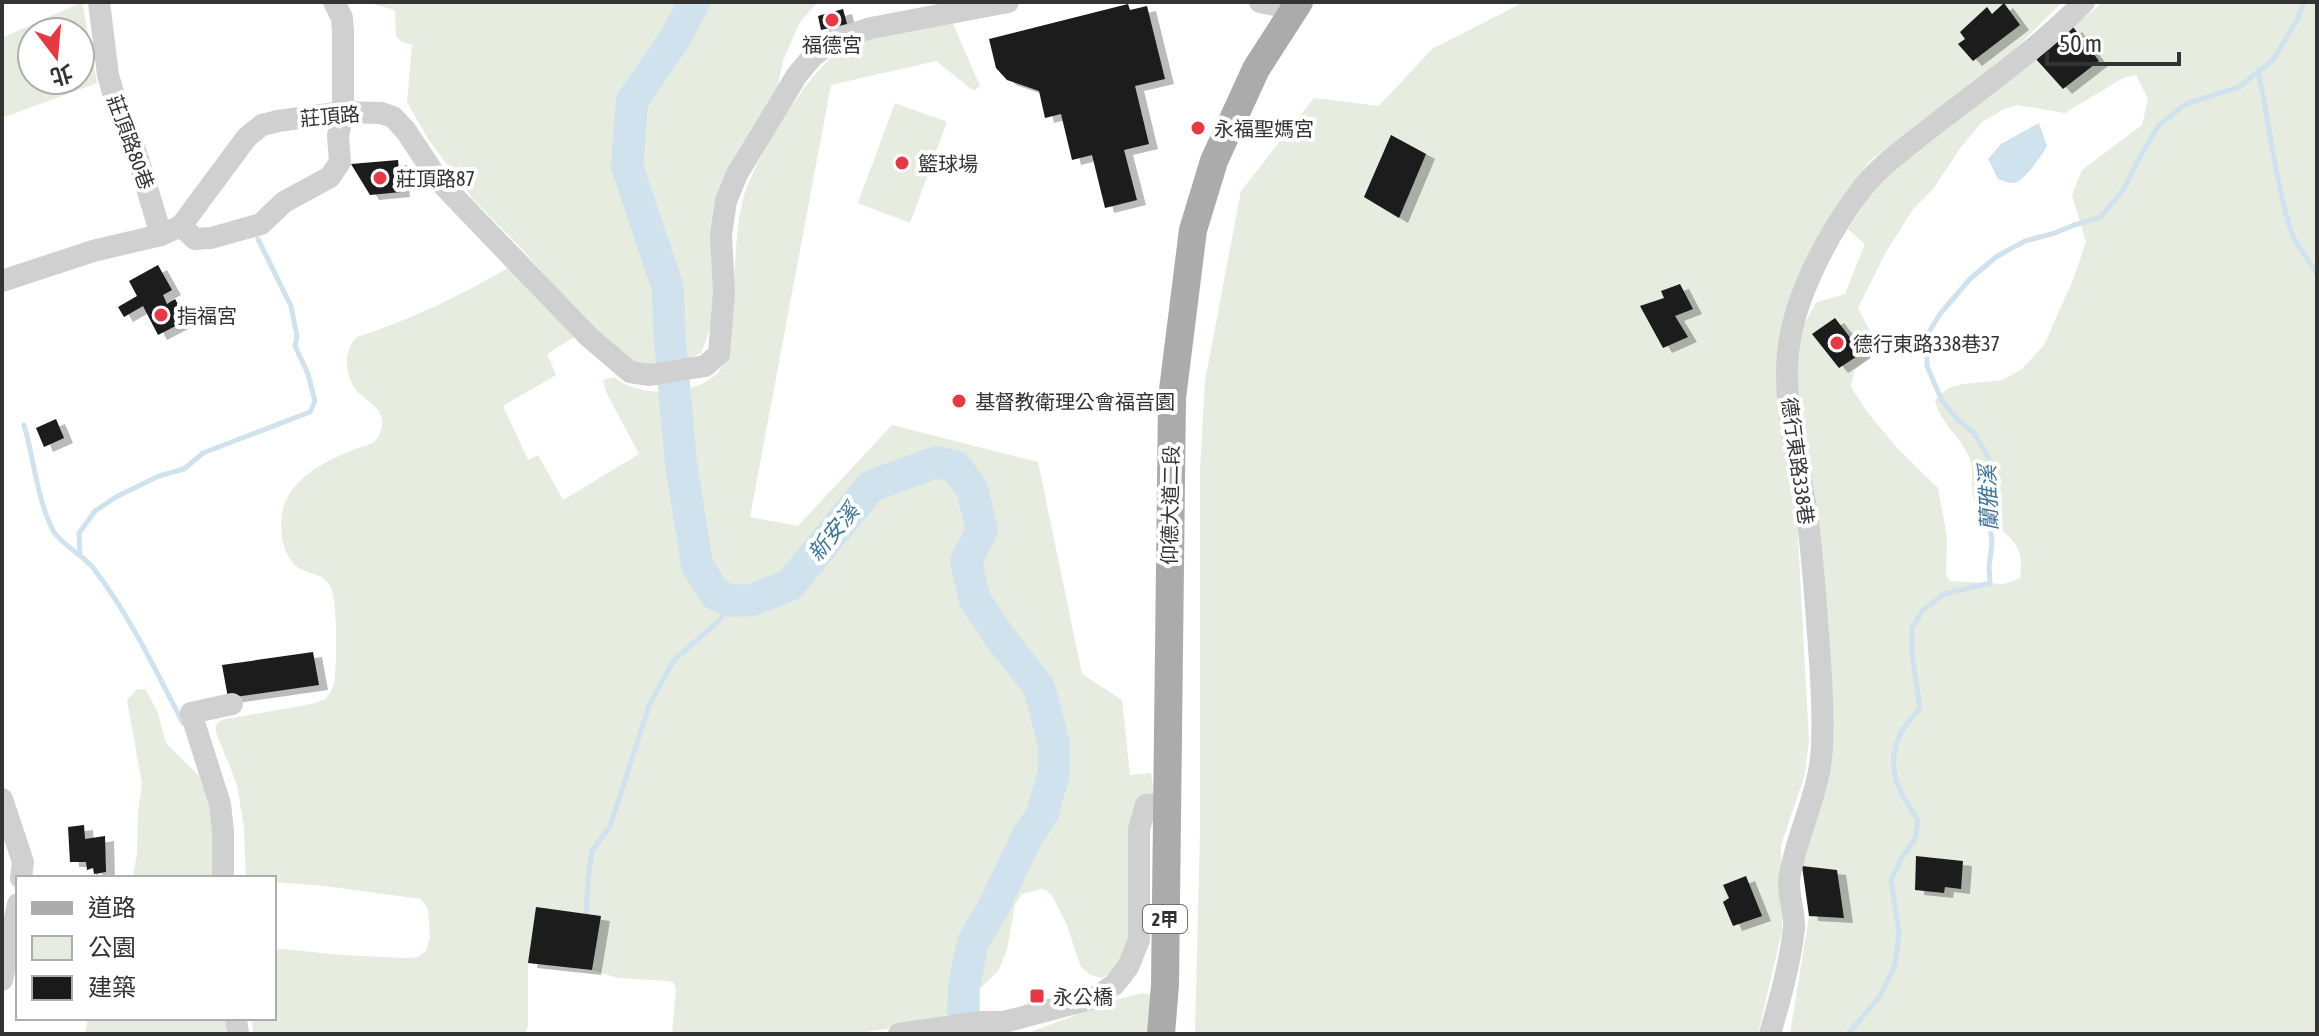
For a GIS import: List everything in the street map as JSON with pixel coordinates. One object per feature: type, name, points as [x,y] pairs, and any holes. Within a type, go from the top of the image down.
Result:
[{"type":"main road","name":"仰德大道二段","points":[[1161,1034],[1165,985],[1172,398],[1193,230],[1214,161],[1256,69],[1297,6]]},
{"type":"street","name":"莊頂路80巷","points":[[99,2],[108,75],[118,109],[146,180],[171,231]]},
{"type":"street","points":[[2,281],[93,251],[171,231],[195,239],[211,238],[261,224],[284,202],[330,177],[340,162],[338,136],[343,112],[342,18],[334,2]]},
{"type":"street","name":"莊頂路","points":[[171,231],[247,137],[262,125],[343,112],[381,113],[393,117],[439,181],[589,337],[630,372],[650,375],[705,366],[719,354],[721,340],[724,292],[721,235],[726,201],[737,174],[797,75],[813,56],[832,41],[871,28],[1008,2]]},
{"type":"street","points":[[1260,2],[1297,6]]},
{"type":"street","name":"德行東路338巷","points":[[1770,1034],[1786,980],[1794,924],[1789,879],[1795,846],[1816,783],[1823,747],[1820,654],[1811,556],[1806,506],[1792,435],[1787,380],[1788,350],[1797,312],[1833,231],[1859,192],[1883,165],[2033,48],[2084,2]]},
{"type":"street","points":[[223,876],[220,804],[191,713],[232,704]]},
{"type":"street","points":[[2,799],[23,862],[21,876]]},
{"type":"street","points":[[899,1034],[944,1027],[992,1026],[1094,998],[1114,985],[1128,967],[1139,940],[1139,829],[1146,805],[1166,804]]},
{"type":"street","points":[[2,980],[16,914]]},
{"type":"green space","points":[[82,2],[85,16],[51,16]]},
{"type":"green space","points":[[366,2],[818,2],[800,22],[783,61],[778,85],[733,159],[710,329],[701,353],[683,361],[645,365],[627,359],[577,312],[473,199],[428,139],[407,102],[412,45],[396,36],[395,10]]},
{"type":"green space","points":[[1524,2],[2062,2],[2014,50],[1870,161],[1842,198],[1795,291],[1797,519],[1809,741],[1805,774],[1781,845],[1782,931],[1758,1034],[1195,1034],[1200,830],[1200,470],[1205,381],[1241,191],[1314,98],[1379,106],[1432,49]]},
{"type":"green space","points":[[2103,2],[2317,2],[2317,1034],[1790,1034],[1809,916],[1844,917],[1837,870],[1802,866],[1831,748],[1794,382],[1802,327],[1817,302],[1845,294],[1865,244],[1848,229],[1885,173],[2035,58],[2063,89],[2098,61],[2073,27]],"holes":[[[2136,75],[2148,99],[2142,125],[2082,170],[2072,195],[2086,242],[2044,345],[2022,369],[2003,380],[1948,388],[1935,400],[1941,416],[1970,459],[1976,504],[2014,542],[2021,566],[2020,578],[2004,584],[1950,581],[1946,575],[1947,537],[1938,488],[1898,449],[1851,387],[1854,371],[1870,356],[1876,343],[1858,308],[1886,252],[1913,209],[1933,189],[1982,122],[2017,105],[2065,113],[2123,78]],[[1916,856],[1963,861],[1961,888],[1945,887],[1944,893],[1915,890]]]},
{"type":"green space","points":[[952,21],[980,86],[974,91],[936,61],[831,85],[750,517],[798,526],[892,425],[1038,462],[1082,674],[1122,700],[1130,775],[1151,773],[1155,800],[1142,804],[1135,940],[1111,974],[1101,978],[1090,975],[1081,967],[1066,923],[1051,894],[1041,889],[1022,894],[1015,904],[1007,950],[998,971],[956,1012],[920,1024],[852,1034],[672,1034],[674,983],[618,978],[592,970],[601,916],[536,907],[528,963],[528,1026],[525,1034],[253,1034],[252,1020],[276,1020],[276,948],[407,958],[418,957],[426,951],[430,938],[428,909],[421,899],[276,882],[276,876],[246,876],[244,829],[237,785],[216,732],[216,725],[221,720],[311,704],[326,699],[333,687],[336,618],[333,593],[324,579],[293,563],[282,540],[281,522],[288,496],[303,478],[332,459],[373,443],[380,433],[380,412],[358,392],[348,374],[347,360],[353,342],[357,337],[434,307],[508,268],[576,336],[547,354],[556,375],[503,406],[528,460],[538,455],[563,500],[639,454],[606,392],[603,380],[614,377],[624,384],[649,391],[677,391],[702,384],[722,368],[727,356],[738,226],[742,203],[757,164],[802,91],[835,54],[862,39]]},
{"type":"green space","points":[[16,32],[16,96],[62,96],[2,118],[2,38]]},
{"type":"green space","name":"籃球場","points":[[895,103],[947,122],[910,223],[858,203]]},
{"type":"green space","points":[[137,689],[146,690],[158,713],[166,743],[199,776],[216,820],[213,876],[133,876],[142,784],[127,700]]},
{"type":"green space","points":[[1149,994],[1157,1002],[1156,1034],[1026,1034],[1115,1000]]},
{"type":"green space","points":[[88,1020],[226,1020],[226,1034],[85,1034]]},
{"type":"water","points":[[2039,123],[2047,146],[2038,160],[2017,182],[1998,179],[1988,159],[2001,144]]},
{"type":"building","points":[[2004,3],[2020,25],[1973,61],[1958,44],[1965,39],[1960,32],[1987,7],[1992,14]]},
{"type":"building","points":[[1128,4],[1130,10],[1147,6],[1165,79],[1135,86],[1149,144],[1124,150],[1137,200],[1105,208],[1092,155],[1072,160],[1061,114],[1045,118],[1039,91],[1007,80],[996,68],[989,39]]},
{"type":"building","name":"福德宮","points":[[843,9],[847,24],[821,30],[818,16]]},
{"type":"building","points":[[2073,27],[2099,61],[2063,89],[2035,58]]},
{"type":"building","points":[[1391,135],[1426,154],[1399,218],[1364,197]]},
{"type":"building","name":"莊頂路87","points":[[398,160],[401,192],[370,195],[351,164]]},
{"type":"building","points":[[158,265],[172,290],[163,295],[167,304],[175,299],[187,320],[158,335],[143,306],[124,317],[118,307],[137,296],[129,281]]},
{"type":"building","points":[[1680,284],[1693,309],[1675,316],[1688,337],[1663,348],[1640,306],[1664,298],[1661,291]]},
{"type":"building","name":"德行東路338巷37","points":[[1835,318],[1862,353],[1839,368],[1812,334]]},
{"type":"building","points":[[56,419],[64,438],[44,447],[36,428]]},
{"type":"building","points":[[313,652],[319,685],[228,698],[222,665]]},
{"type":"building","points":[[84,825],[85,839],[105,836],[106,872],[94,874],[93,868],[87,870],[86,862],[70,862],[68,827]]},
{"type":"building","points":[[1916,856],[1963,861],[1961,889],[1945,887],[1944,893],[1915,890]]},
{"type":"building","points":[[1802,866],[1837,870],[1844,918],[1809,916]]},
{"type":"building","points":[[1746,876],[1762,916],[1733,926],[1723,902],[1729,898],[1723,885]]},
{"type":"building","points":[[536,907],[601,916],[592,970],[528,963]]},
{"type":"waterway","name":"新安溪","points":[[694,2],[676,37],[632,101],[627,166],[668,288],[681,463],[697,565],[715,594],[731,601],[752,600],[790,585],[871,486],[937,462],[956,467],[972,489],[982,530],[966,561],[975,600],[1039,687],[1054,744],[1054,773],[1042,815],[1028,835],[973,942],[964,987],[963,1034]]},
{"type":"waterway","name":"蘭雅溪","points":[[1848,1034],[1880,996],[1895,965],[1899,933],[1891,880],[1915,839],[1918,820],[1905,800],[1894,768],[1896,745],[1901,733],[1920,708],[1912,654],[1912,628],[1923,610],[1944,594],[1990,583],[1992,543],[1987,494],[1990,477],[1988,456],[1974,433],[1942,401],[1927,366],[1927,335],[1940,314],[1970,279],[1996,257],[2025,241],[2101,217],[2124,189],[2159,125],[2186,104],[2239,87],[2273,60],[2304,2]]},
{"type":"waterway","name":"蘭雅溪","points":[[2258,72],[2291,231],[2317,274]]},
{"type":"waterway","points":[[80,553],[79,533],[95,511],[116,497],[159,476],[184,469],[203,453],[310,412],[315,401],[308,374],[295,346],[297,336],[291,306],[258,239]]},
{"type":"waterway","points":[[24,425],[40,493],[54,532],[89,564],[107,587],[142,644],[183,723]]},
{"type":"waterway","points":[[586,917],[592,851],[610,826],[650,703],[674,660],[719,621],[731,601]]},
{"type":"place","name":"福德宮","points":[[832,20]]},
{"type":"place","name":"永福聖媽宮","points":[[1198,128]]},
{"type":"place","name":"籃球場","points":[[902,163]]},
{"type":"place","name":"莊頂路87","points":[[380,178]]},
{"type":"place","name":"指福宮","points":[[161,315]]},
{"type":"place","name":"德行東路338巷37","points":[[1837,343]]},
{"type":"place","name":"基督教衛理公會福音園","points":[[959,401]]},
{"type":"place","name":"永公橋","points":[[1037,996]]}]
